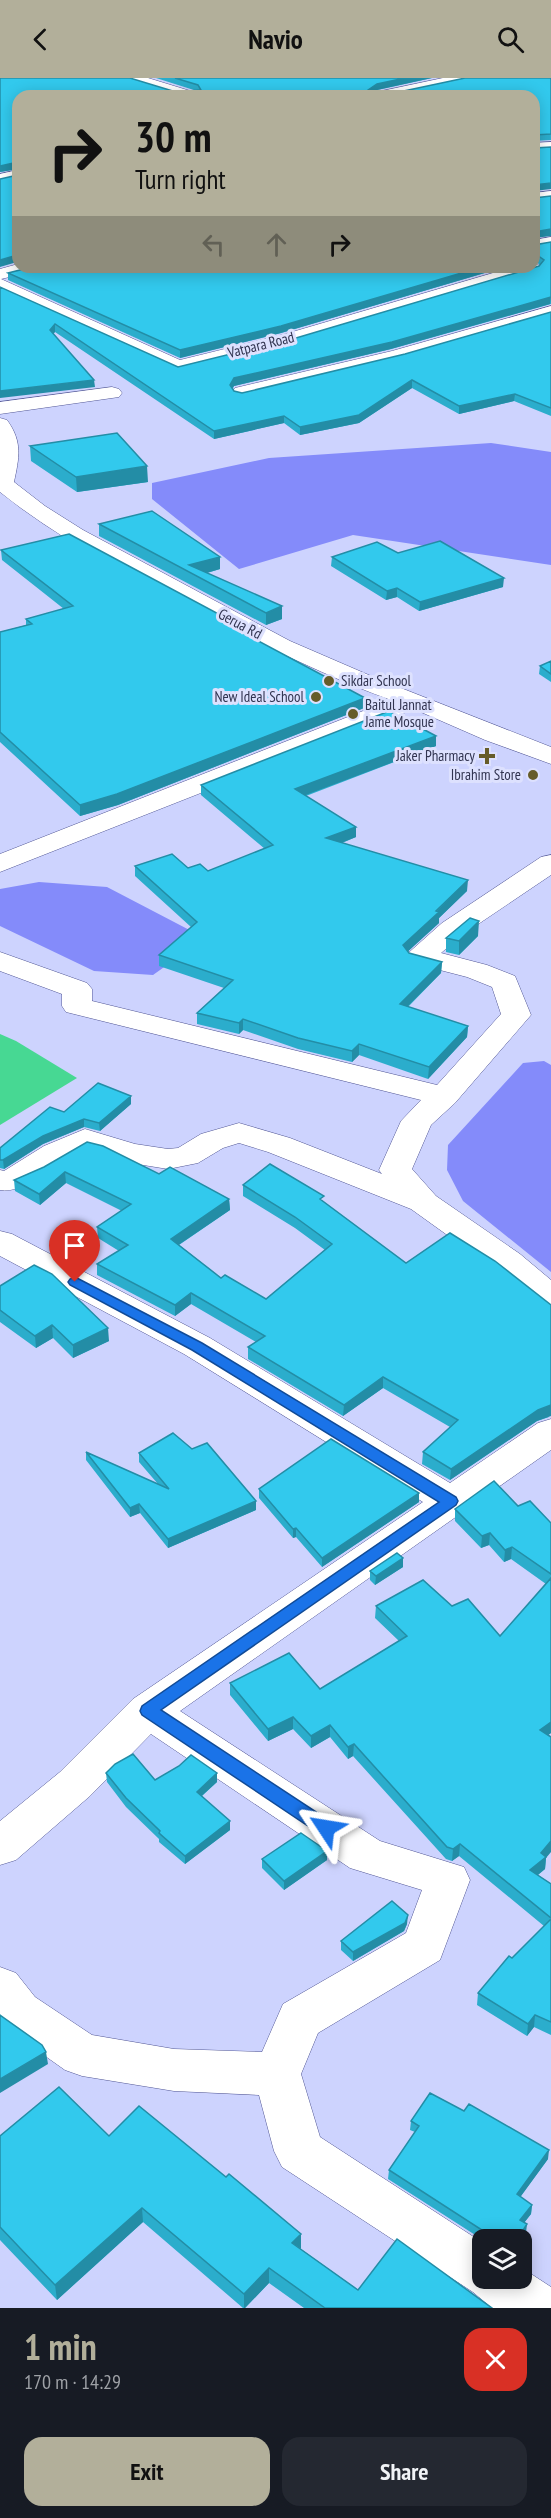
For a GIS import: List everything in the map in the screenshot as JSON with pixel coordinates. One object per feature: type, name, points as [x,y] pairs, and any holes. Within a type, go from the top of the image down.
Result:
[{"type":"street","points":[[133,78],[172,90]]},
{"type":"street","points":[[406,90],[464,78]]},
{"type":"street","name":"Vatpara Road","points":[[0,284],[178,366],[288,339],[513,273]]},
{"type":"street","points":[[242,392],[397,355],[551,310]]},
{"type":"street","points":[[0,408],[112,393]]},
{"type":"street","name":"Gerua Rd","points":[[0,424],[5,451],[3,484],[37,511],[75,535],[282,646],[369,684],[551,756]]},
{"type":"street","points":[[0,864],[414,700]]},
{"type":"street","points":[[424,1203],[395,1170],[417,1121],[444,1096],[516,1015],[506,982],[477,971],[419,956],[452,929],[551,863]]},
{"type":"street","points":[[0,961],[77,989],[77,1006],[444,1096]]},
{"type":"street","points":[[0,1180],[9,1182],[55,1153],[85,1139],[131,1153],[168,1159],[187,1156],[212,1141],[239,1132],[279,1145],[424,1203],[508,1262],[551,1298]]},
{"type":"street","points":[[0,1242],[197,1346],[450,1501]]},
{"type":"street","points":[[0,1847],[75,1784],[148,1711],[551,1432]]},
{"type":"street","points":[[148,1711],[366,1855],[448,1880],[424,1946],[300,2019],[277,2074],[298,2151],[472,2265]]},
{"type":"street","points":[[0,1987],[18,2011],[82,2055],[174,2070],[277,2074]]},
{"type":"street","points":[[508,2289],[537,2308]]},
{"type":"green space","points":[[0,1034],[16,1041],[77,1078],[0,1125]]},
{"type":"water","points":[[491,443],[551,452],[551,565],[353,535],[239,569],[152,499],[152,483],[269,458]]},
{"type":"water","points":[[39,882],[107,887],[199,935],[195,945],[153,975],[94,971],[0,926],[0,889]]},
{"type":"water","points":[[544,1061],[551,1065],[551,1272],[463,1201],[447,1170],[448,1145],[523,1063]]},
{"type":"building","points":[[0,78],[130,78],[169,90],[12,90],[12,163],[0,166]]},
{"type":"building","points":[[175,78],[405,78],[377,84],[368,90],[201,90],[198,85]]},
{"type":"building","points":[[465,78],[551,78],[551,134],[540,135],[540,90],[408,90]]},
{"type":"building","points":[[551,147],[551,183],[540,184],[540,148]]},
{"type":"building","points":[[12,176],[12,256],[0,260],[0,179]]},
{"type":"building","points":[[551,196],[551,229],[540,231],[540,197]]},
{"type":"building","points":[[551,242],[551,297],[392,342],[234,378],[230,385],[234,391],[242,393],[405,354],[551,312],[551,408],[515,394],[459,406],[412,380],[359,415],[300,427],[284,416],[214,431],[55,324],[50,330],[94,380],[0,391],[0,287],[178,367],[296,338],[515,273],[540,273],[540,265],[544,260],[540,257],[540,244]]},
{"type":"building","points":[[8,273],[462,273],[281,326],[180,350]]},
{"type":"building","points":[[117,433],[147,466],[76,477],[30,446]]},
{"type":"building","points":[[152,511],[220,557],[189,565],[282,606],[266,613],[99,524]]},
{"type":"building","points":[[69,534],[241,626],[234,628],[365,698],[117,794],[80,805],[0,732],[0,632],[32,624],[26,619],[73,606],[1,550]]},
{"type":"building","points":[[440,541],[504,578],[420,602],[397,588],[387,591],[332,557],[377,542],[398,553]]},
{"type":"building","points":[[551,661],[551,674],[540,666]]},
{"type":"building","points":[[389,711],[436,736],[295,789],[356,827],[326,838],[468,880],[436,911],[439,912],[403,945],[409,953],[442,962],[400,1004],[468,1026],[429,1067],[359,1044],[352,1051],[298,1038],[243,1019],[239,1023],[197,1013],[233,980],[159,955],[197,922],[135,866],[172,854],[188,868],[200,864],[208,871],[273,845],[201,785]]},
{"type":"building","points":[[470,918],[479,921],[459,941],[446,938]]},
{"type":"building","points":[[98,1083],[131,1096],[99,1123],[84,1119],[43,1136],[0,1160],[0,1148],[50,1107],[64,1112]]},
{"type":"building","points":[[87,1142],[103,1146],[159,1174],[170,1167],[229,1199],[171,1239],[221,1278],[225,1275],[266,1299],[332,1244],[295,1217],[243,1185],[270,1164],[324,1196],[320,1199],[406,1263],[450,1233],[495,1261],[551,1305],[551,1405],[538,1410],[451,1469],[423,1452],[458,1420],[383,1377],[344,1405],[248,1347],[265,1336],[191,1293],[175,1305],[97,1264],[128,1245],[97,1227],[131,1204],[65,1172],[39,1194],[14,1180],[44,1167]]},
{"type":"building","points":[[34,1265],[52,1274],[108,1328],[73,1345],[52,1325],[35,1336],[0,1310],[0,1286]]},
{"type":"building","points":[[173,1433],[192,1449],[207,1443],[256,1501],[168,1539],[139,1504],[130,1508],[86,1452],[169,1489],[139,1453]]},
{"type":"building","points":[[331,1439],[419,1493],[322,1558],[296,1528],[293,1529],[259,1489]]},
{"type":"building","points":[[494,1481],[518,1506],[530,1501],[551,1523],[551,1574],[512,1547],[505,1550],[490,1533],[482,1536],[455,1509]]},
{"type":"building","points":[[397,1553],[403,1558],[376,1576],[370,1571]]},
{"type":"building","points":[[551,1578],[551,1722],[540,1730],[551,1737],[551,1841],[541,1853],[546,1857],[530,1870],[551,1884],[551,1918],[460,1844],[453,1849],[447,1847],[354,1744],[348,1747],[330,1725],[311,1736],[293,1717],[268,1729],[230,1683],[289,1653],[320,1689],[407,1636],[376,1606],[423,1580],[452,1606],[468,1599],[500,1636]]},
{"type":"building","points":[[133,1754],[155,1780],[179,1766],[191,1755],[217,1773],[197,1792],[230,1821],[185,1856],[159,1833],[160,1831],[126,1798],[106,1773],[115,1764]]},
{"type":"building","points":[[301,1833],[327,1851],[284,1881],[262,1859]]},
{"type":"building","points":[[392,1901],[408,1915],[405,1923],[353,1952],[341,1941]]},
{"type":"building","points":[[551,1919],[551,2022],[535,2015],[528,2024],[478,1993],[509,1956],[512,1958]]},
{"type":"building","points":[[0,2015],[42,2045],[46,2052],[0,2079]]},
{"type":"building","points":[[59,2087],[109,2136],[139,2106],[226,2177],[229,2174],[301,2234],[292,2243],[358,2290],[397,2239],[492,2308],[325,2308],[269,2268],[244,2294],[142,2208],[55,2285],[0,2227],[0,2136]]},
{"type":"building","points":[[430,2093],[464,2111],[469,2104],[549,2150],[517,2194],[532,2205],[520,2220],[527,2224],[524,2229],[480,2229],[389,2170],[419,2126],[411,2121]]},
{"type":"place","name":"Sikdar School","points":[[329,681]]},
{"type":"place","name":"New Ideal School","points":[[316,697]]},
{"type":"place","name":"Baitul Jannat Jame Mosque","points":[[353,714]]},
{"type":"place","name":"Jaker Pharmacy","points":[[487,756]]},
{"type":"place","name":"Ibrahim Store","points":[[533,775]]},
{"type":"route","points":[[75,1282],[197,1346],[450,1501],[148,1711],[326,1828]]}]
